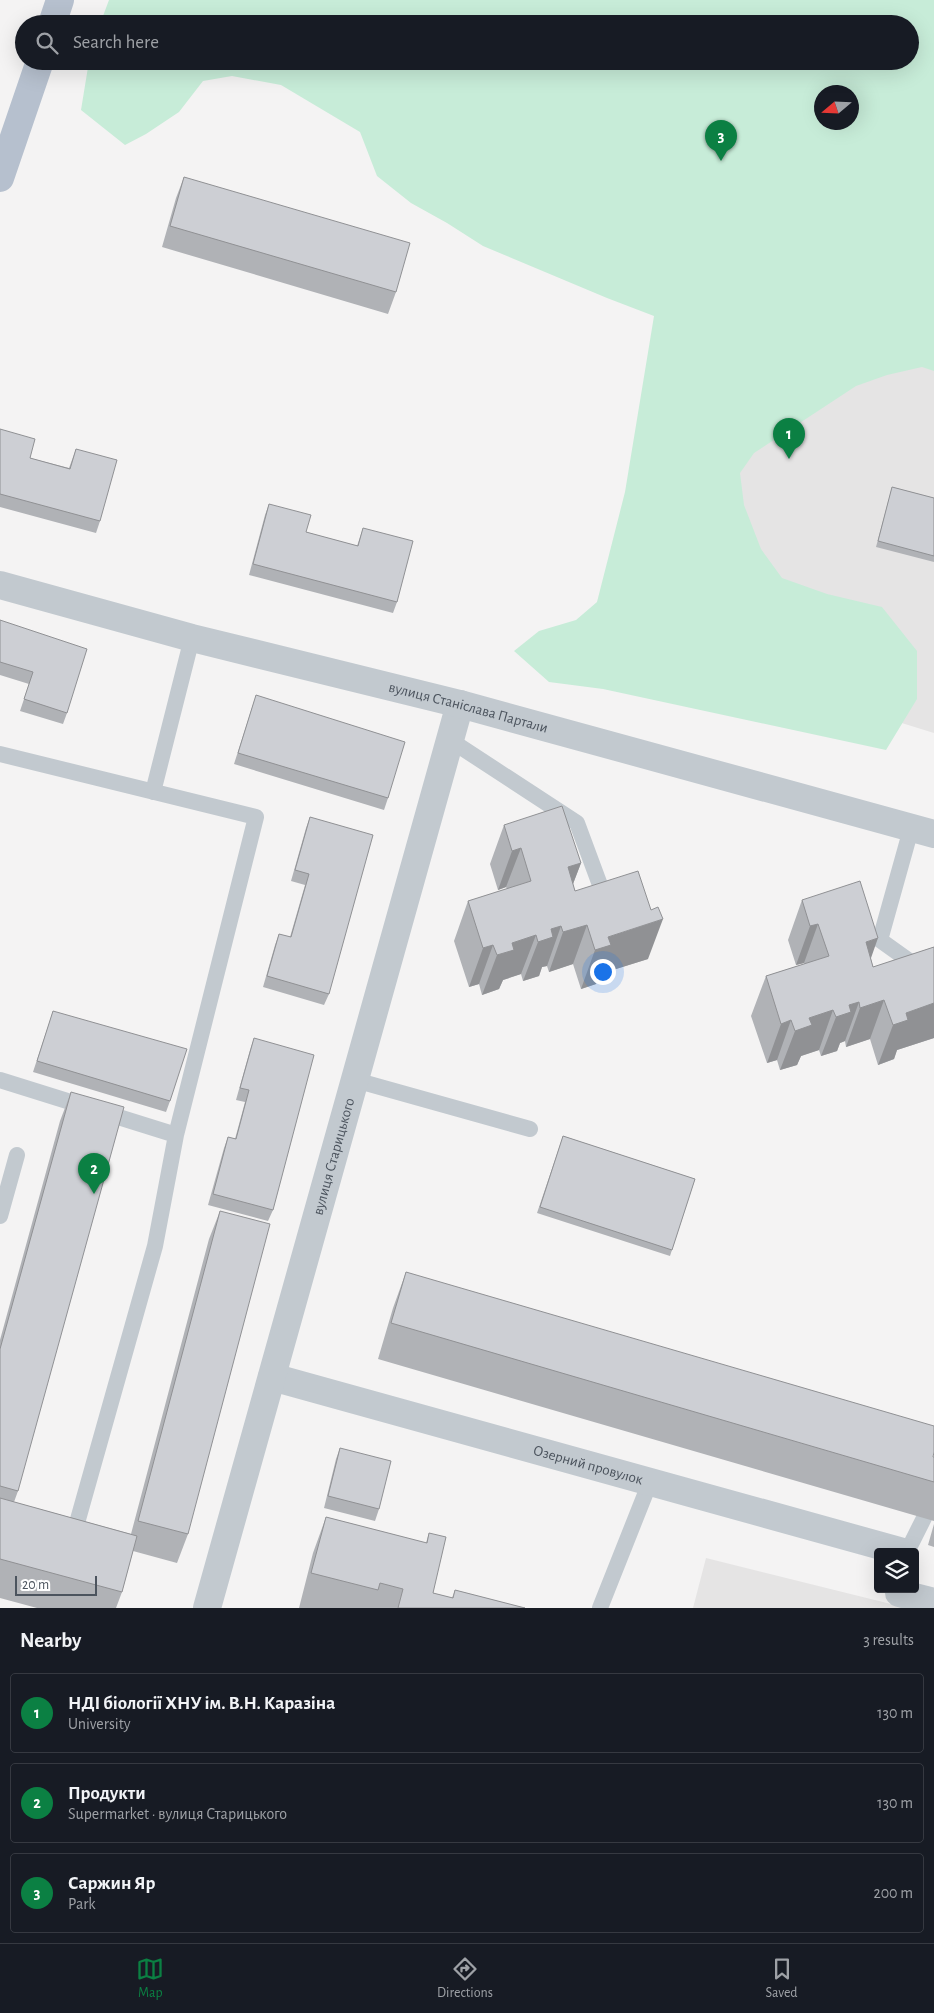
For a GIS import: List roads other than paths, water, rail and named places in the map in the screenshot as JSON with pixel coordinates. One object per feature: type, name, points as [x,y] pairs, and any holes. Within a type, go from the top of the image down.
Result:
[{"type":"main road","points":[[55,15],[60,0]]},
{"type":"main road","points":[[0,178],[37,70]]},
{"type":"street","name":"вулиця Станіслава Партали","points":[[0,585],[192,638],[460,704],[923,832]]},
{"type":"street","name":"вулиця Старицького","points":[[207,1608],[460,704]]},
{"type":"street","name":"Озерний провулок","points":[[272,1377],[890,1548]]},
{"type":"street","points":[[899,1593],[934,1602]]},
{"type":"lane","points":[[154,792],[192,638]]},
{"type":"lane","points":[[450,740],[576,823],[600,884]]},
{"type":"lane","points":[[0,754],[256,816],[176,1135],[155,1246],[77,1523]]},
{"type":"lane","points":[[922,970],[880,940],[923,832]]},
{"type":"lane","points":[[0,1080],[176,1135]]},
{"type":"lane","points":[[355,1080],[530,1129]]},
{"type":"lane","points":[[0,1216],[17,1155]]},
{"type":"lane","points":[[600,1608],[650,1482]]},
{"type":"lane","points":[[907,1548],[924,1518]]},
{"type":"place","name":"Саржин Яр","points":[[721,161]]},
{"type":"place","name":"НДІ біології ХНУ ім. В.Н. Каразіна","points":[[789,459]]},
{"type":"place","name":"Продукти","points":[[94,1194]]}]
